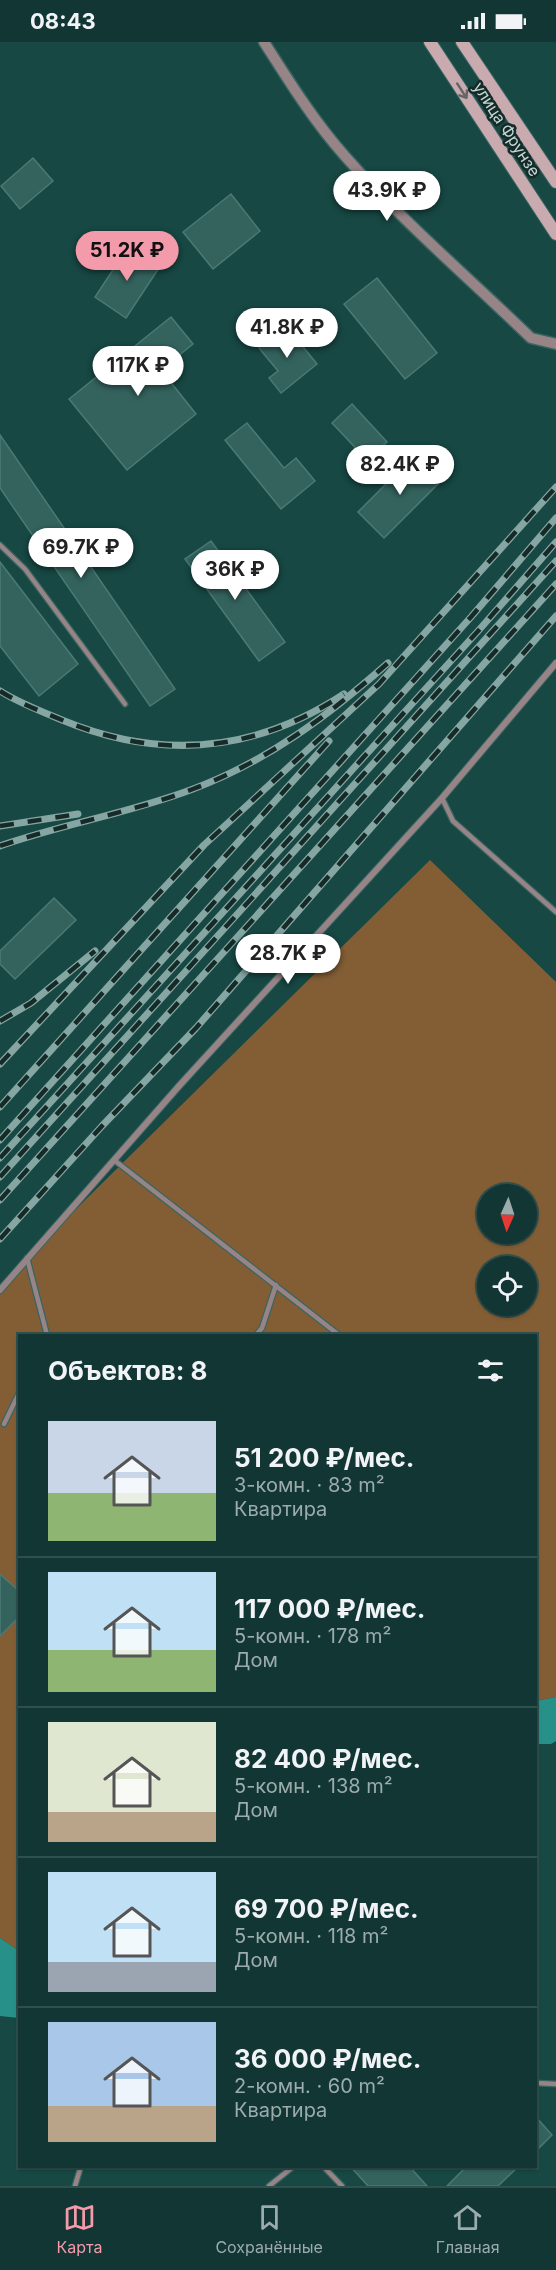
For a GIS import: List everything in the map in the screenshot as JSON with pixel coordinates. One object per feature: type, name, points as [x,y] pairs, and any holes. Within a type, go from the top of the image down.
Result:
[{"type":"main road","name":"улица Фрунзе","points":[[430,42],[556,234]]},
{"type":"main road","name":"улица Фрунзе","points":[[462,42],[556,182]]},
{"type":"street","points":[[264,42],[303,104],[343,154],[397,212],[531,338],[556,344]]},
{"type":"street","points":[[0,1290],[114,1160],[442,798],[556,663]]},
{"type":"lane","points":[[0,545],[25,569],[124,704]]},
{"type":"lane","points":[[442,798],[453,821],[556,912]]},
{"type":"lane","points":[[114,1160],[338,1334]]},
{"type":"lane","points":[[27,1258],[46,1334]]},
{"type":"lane","points":[[257,1334],[262,1328],[276,1285]]},
{"type":"lane","points":[[4,1424],[18,1395]]},
{"type":"lane","points":[[537,2084],[556,2084]]},
{"type":"lane","points":[[75,2186],[80,2168]]},
{"type":"lane","points":[[269,2186],[292,2168]]},
{"type":"lane","points":[[326,2168],[342,2186]]},
{"type":"shaded area","points":[[430,860],[556,982],[556,1697],[537,1701],[537,1334],[18,1334],[18,1950],[0,1938],[0,1284]]},
{"type":"water","points":[[556,1697],[556,1741],[551,1744],[537,1744],[537,1701]]},
{"type":"water","points":[[0,1938],[18,1950],[18,2018],[0,2016]]},
{"type":"building","points":[[33,158],[53,181],[20,209],[1,186]]},
{"type":"building","points":[[231,194],[260,231],[213,269],[183,232]]},
{"type":"building","points":[[128,247],[159,268],[126,318],[95,297]]},
{"type":"building","points":[[377,278],[437,353],[405,379],[344,304]]},
{"type":"building","points":[[171,317],[193,344],[161,370],[196,414],[127,470],[69,399]]},
{"type":"building","points":[[286,326],[317,364],[281,393],[269,378],[278,371],[259,348]]},
{"type":"building","points":[[352,404],[387,442],[367,460],[332,423]]},
{"type":"building","points":[[247,423],[284,468],[296,458],[315,481],[281,509],[225,440]]},
{"type":"building","points":[[0,435],[175,689],[150,706],[0,488]]},
{"type":"building","points":[[416,454],[442,480],[384,538],[358,512]]},
{"type":"building","points":[[211,541],[285,642],[259,661],[185,559]]},
{"type":"building","points":[[0,562],[78,664],[39,696],[0,646]]},
{"type":"building","points":[[54,898],[76,920],[15,979],[0,964],[0,951]]},
{"type":"building","points":[[0,1574],[18,1590],[18,1618],[0,1636]]},
{"type":"building","points":[[537,2118],[552,2135],[537,2150]]},
{"type":"building","points":[[352,2168],[411,2168],[427,2186],[368,2186]]},
{"type":"building","points":[[465,2168],[517,2168],[498,2186],[447,2186]]},
{"type":"railway","points":[[0,1064],[204,845],[379,684],[556,487]]},
{"type":"railway","points":[[0,1140],[471,617],[556,518]]},
{"type":"railway","points":[[0,1158],[479,630],[556,542]]},
{"type":"railway","points":[[0,1177],[556,561]]},
{"type":"railway","points":[[0,1200],[556,584]]},
{"type":"railway","points":[[0,1239],[102,1126],[196,1028],[556,616]]},
{"type":"railway","points":[[0,846],[145,805],[220,778],[272,751],[296,735],[343,701],[388,663]]},
{"type":"railway","points":[[0,691],[38,710],[99,733],[135,742],[171,745],[206,744],[241,739],[276,729],[310,714],[344,694]]},
{"type":"railway","points":[[0,1107],[329,741]]},
{"type":"railway","points":[[0,826],[78,814]]},
{"type":"railway","points":[[0,1021],[31,1003],[95,951]]}]
